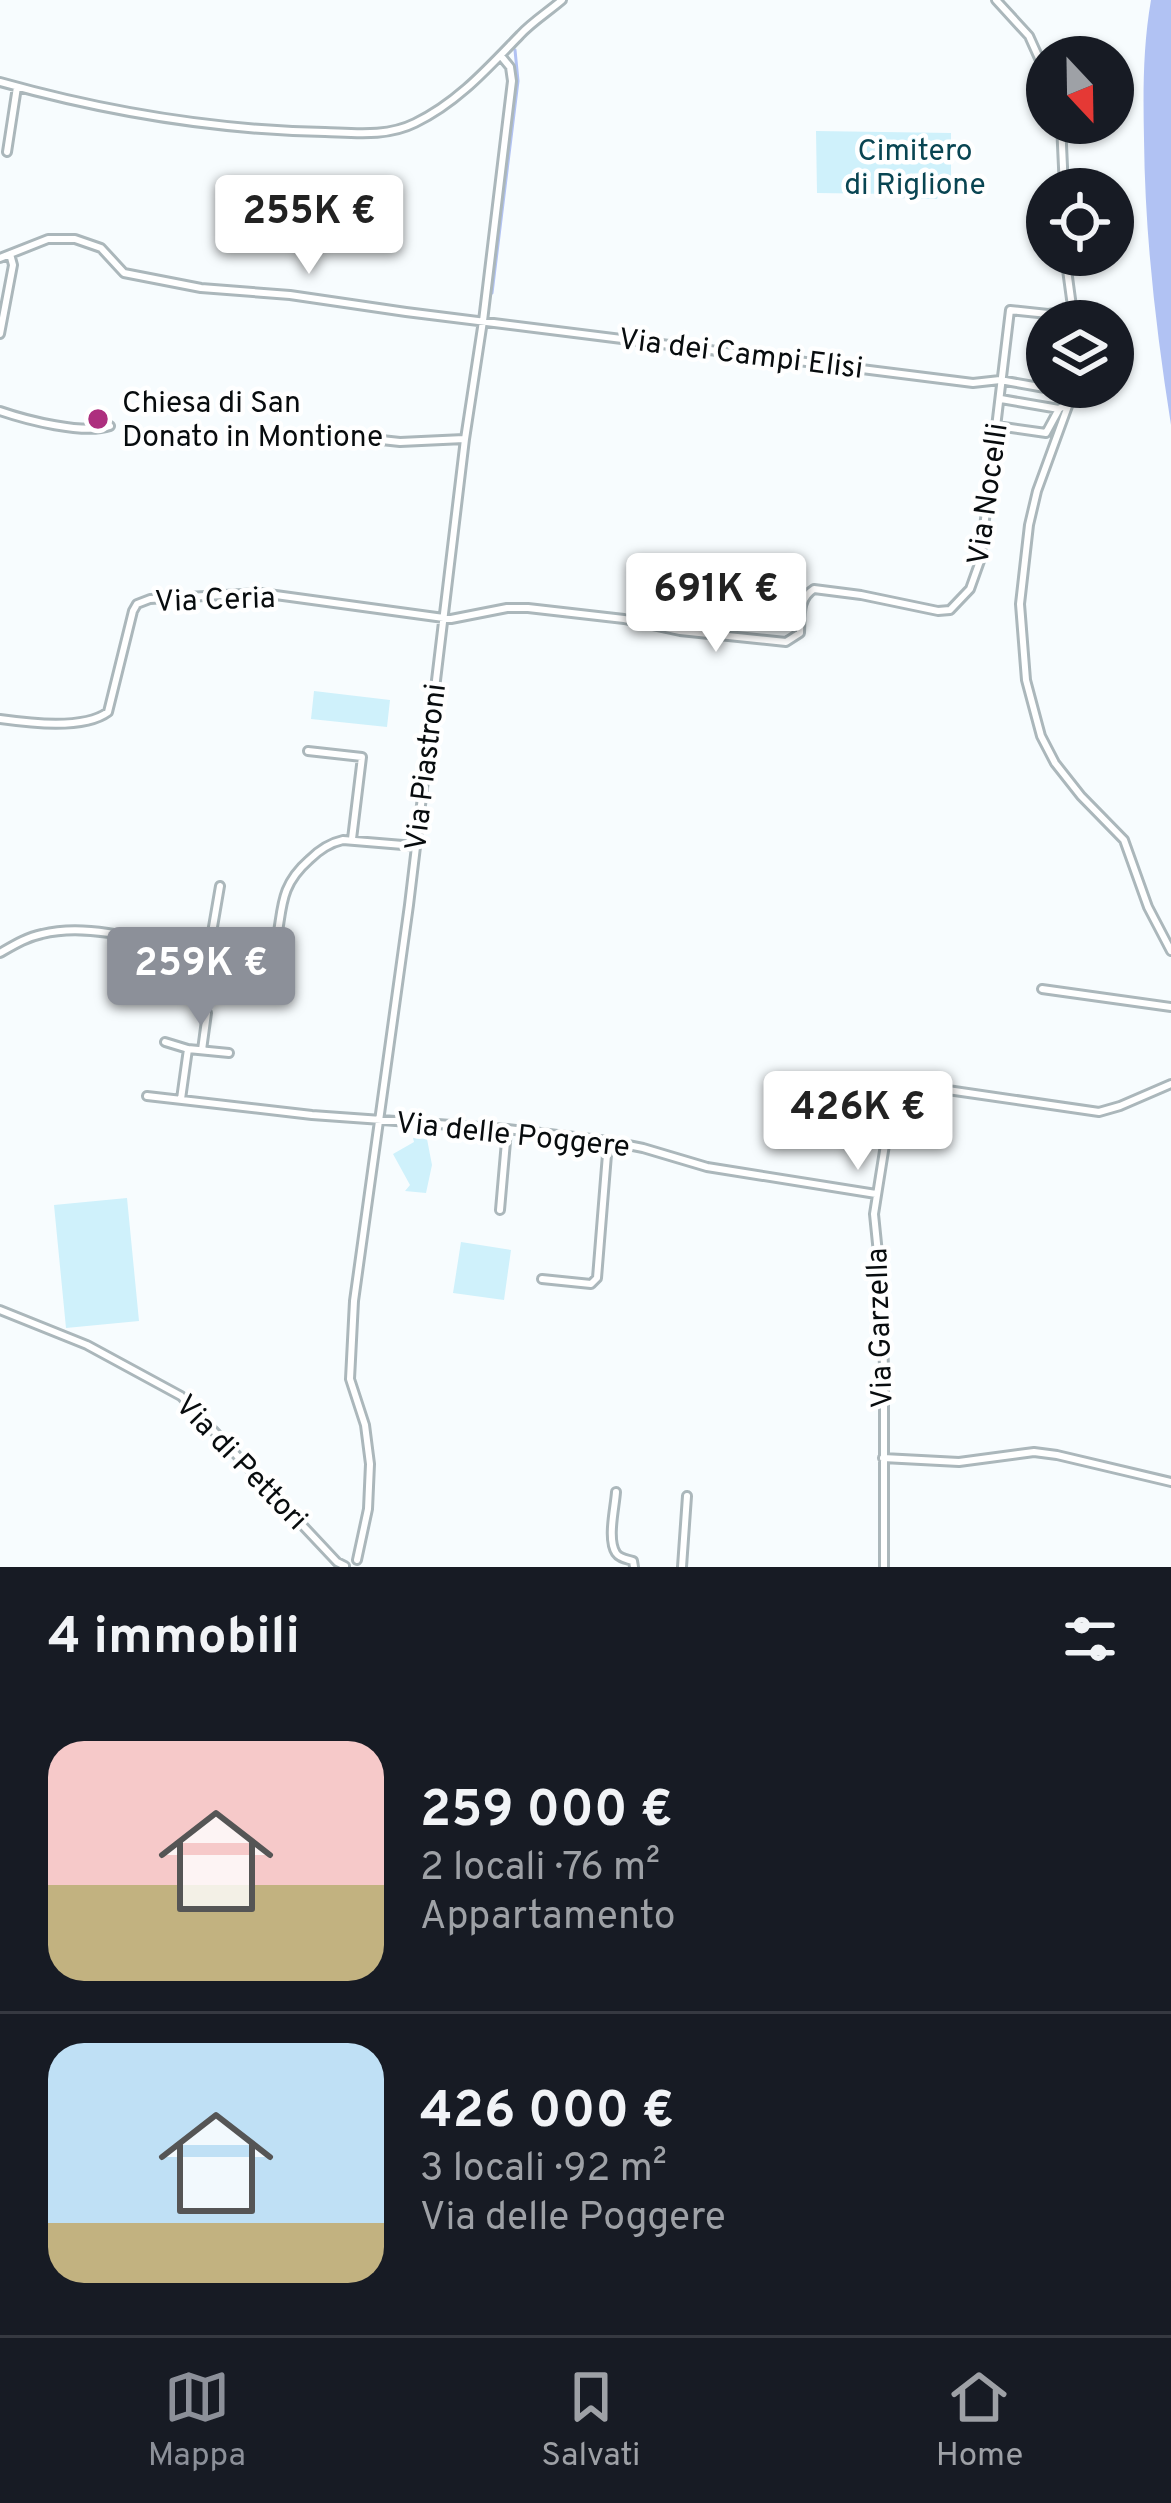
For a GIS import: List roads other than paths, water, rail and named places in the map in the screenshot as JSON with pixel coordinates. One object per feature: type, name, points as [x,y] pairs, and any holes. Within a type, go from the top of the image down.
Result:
[{"type":"street","points":[[0,82],[192,124],[385,133],[409,126],[466,88],[562,0]]},
{"type":"street","points":[[996,0],[1029,36]]},
{"type":"street","name":"Via Piastroni","points":[[358,1563],[370,1464],[365,1425],[350,1379],[350,1338],[512,81],[510,67],[501,56]]},
{"type":"street","points":[[7,152],[17,87]]},
{"type":"street","name":"Via dei Campi Elisi","points":[[10,254],[48,239],[79,239],[96,244],[120,271],[213,290],[290,295],[973,383],[1000,380]]},
{"type":"street","points":[[0,258],[10,254],[13,265],[0,334]]},
{"type":"street","name":"Via Nocelli","points":[[443,619],[528,608],[680,632],[786,642],[800,633],[804,596],[814,589],[950,610],[970,589],[978,571],[1010,310],[1026,312]]},
{"type":"street","points":[[1000,380],[1026,385]]},
{"type":"street","points":[[997,426],[1046,433],[1059,410],[999,399]]},
{"type":"street","points":[[1068,408],[1029,525],[1020,604],[1026,680],[1055,763],[1124,840],[1148,907],[1171,951]]},
{"type":"street","points":[[0,410],[91,429],[110,426]]},
{"type":"street","points":[[372,439],[465,439]]},
{"type":"street","name":"Via Ceria","points":[[0,719],[87,721],[104,716],[134,611],[149,599],[261,592],[443,619]]},
{"type":"street","points":[[308,751],[362,758],[352,839]]},
{"type":"street","points":[[0,952],[44,933],[72,929],[256,965],[268,963],[292,877],[327,845],[352,839],[415,846]]},
{"type":"street","points":[[208,956],[220,886]]},
{"type":"street","points":[[1042,989],[1171,1007]]},
{"type":"street","points":[[202,1050],[207,1013]]},
{"type":"street","points":[[166,1042],[230,1053]]},
{"type":"street","points":[[181,1099],[188,1049]]},
{"type":"street","points":[[837,1085],[927,1087],[1099,1112],[1171,1084]]},
{"type":"street","name":"Via Garzella","points":[[884,1567],[884,1367],[874,1214],[894,1088]]},
{"type":"street","name":"Via delle Poggere","points":[[147,1096],[608,1141],[707,1167],[876,1194]]},
{"type":"street","points":[[500,1210],[507,1129]]},
{"type":"street","points":[[542,1279],[591,1284],[597,1278],[608,1141]]},
{"type":"street","name":"Via di Pettori","points":[[0,1310],[87,1346],[182,1396],[345,1566]]},
{"type":"street","points":[[883,1458],[959,1462],[1034,1452],[1171,1482]]},
{"type":"street","points":[[616,1492],[615,1552],[634,1561],[634,1567]]},
{"type":"street","points":[[682,1567],[687,1496]]},
{"type":"street","points":[[345,1566],[349,1560],[358,1563]]},
{"type":"water","points":[[1151,0],[1171,0],[1171,425],[1152,283],[1145,175],[1144,69]]},
{"type":"waterway","points":[[492,293],[518,81],[515,50]]},
{"type":"place","name":"Chiesa di San Donato in Montione","points":[[98,419]]},
{"type":"park label","name":"Cimitero di Riglione","points":[[915,167]]}]
